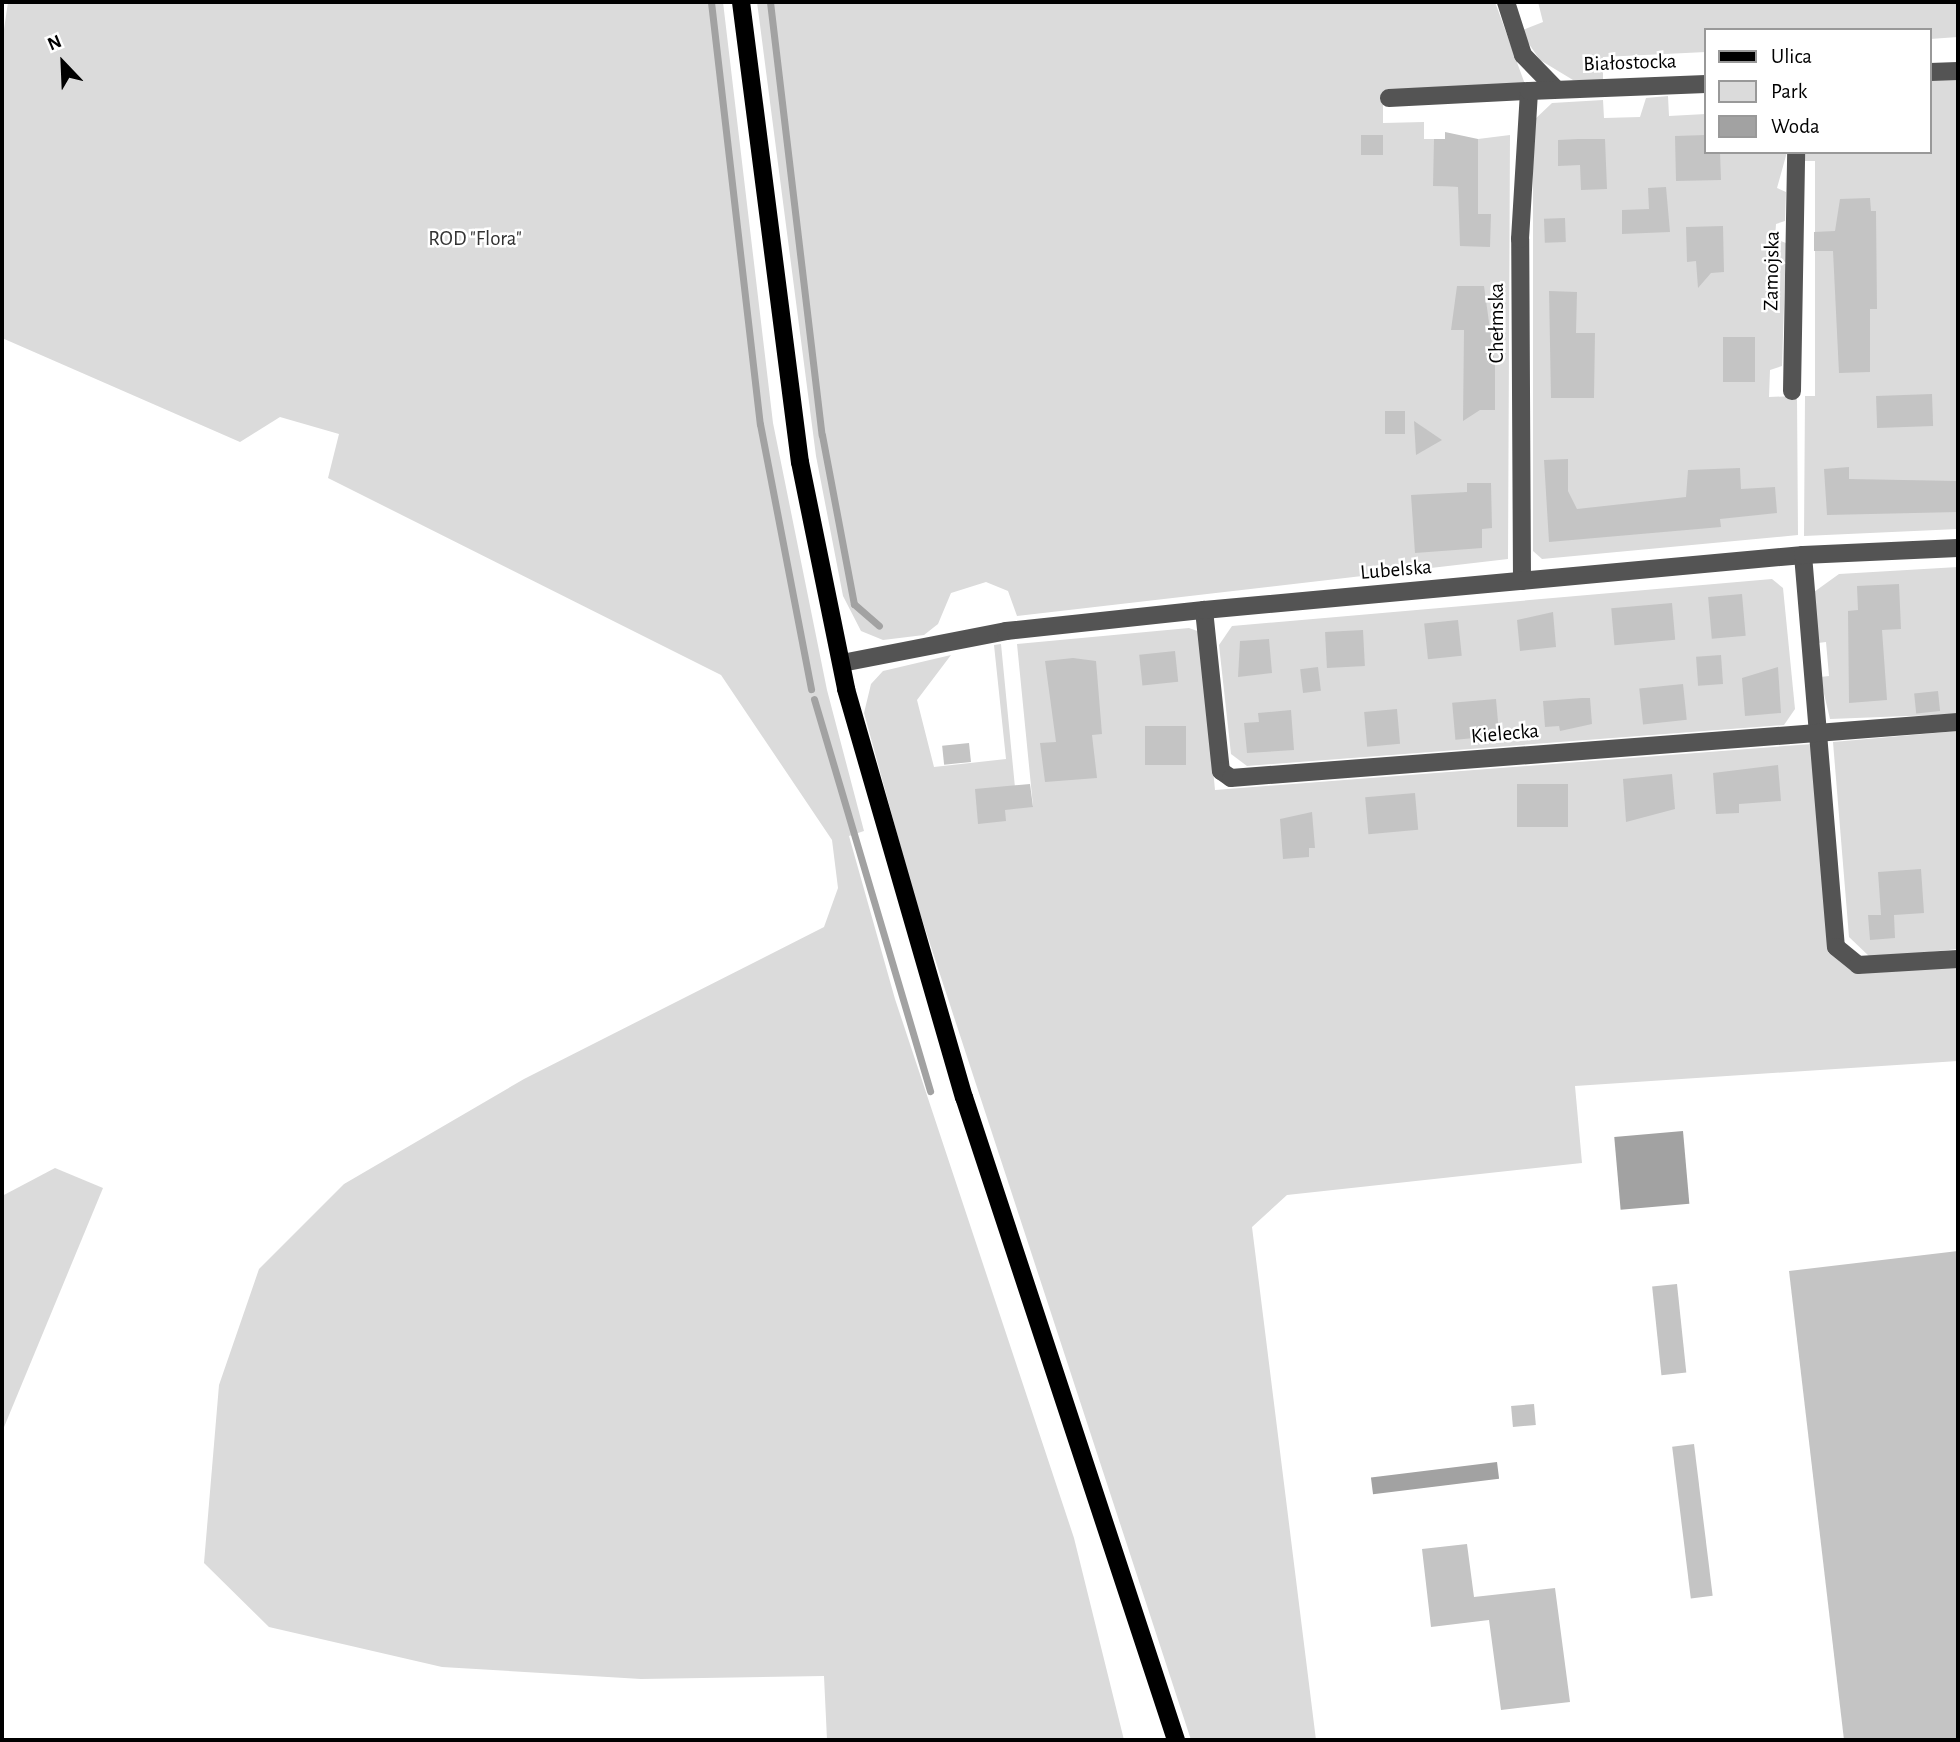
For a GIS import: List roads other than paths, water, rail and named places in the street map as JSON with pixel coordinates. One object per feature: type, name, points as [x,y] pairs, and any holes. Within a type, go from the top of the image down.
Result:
[{"type":"main road","points":[[741,2],[800,462],[842,663],[903,902],[1177,1740]]},
{"type":"street","points":[[1506,2],[1523,55],[1555,88]]},
{"type":"street","points":[[1932,72],[1958,71]]},
{"type":"street","name":"Białostocka","points":[[1555,88],[1704,84]]},
{"type":"street","points":[[1389,98],[1529,92],[1555,88]]},
{"type":"street","name":"Chełmska","points":[[1522,581],[1520,252],[1529,92]]},
{"type":"street","name":"Zamojska","points":[[1792,391],[1796,154]]},
{"type":"street","name":"Lubelska","points":[[842,663],[1006,631],[1204,610],[1804,555],[1958,548]]},
{"type":"street","points":[[1804,555],[1832,935],[1842,956],[1858,965],[1958,959]]},
{"type":"street","name":"Kielecka","points":[[1204,610],[1221,771],[1231,778],[1958,722]]},
{"type":"water","points":[[1683,1131],[1689,1204],[1621,1210],[1614,1137]]},
{"type":"water","points":[[1497,1462],[1499,1479],[1373,1494],[1371,1477]]},
{"type":"waterway","points":[[711,2],[760,424],[811,689]]},
{"type":"waterway","points":[[770,2],[822,435],[854,604],[879,626]]},
{"type":"waterway","points":[[814,699],[930,1091]]},
{"type":"park label","name":"ROD \"Flora\"","points":[[475,239]]}]
